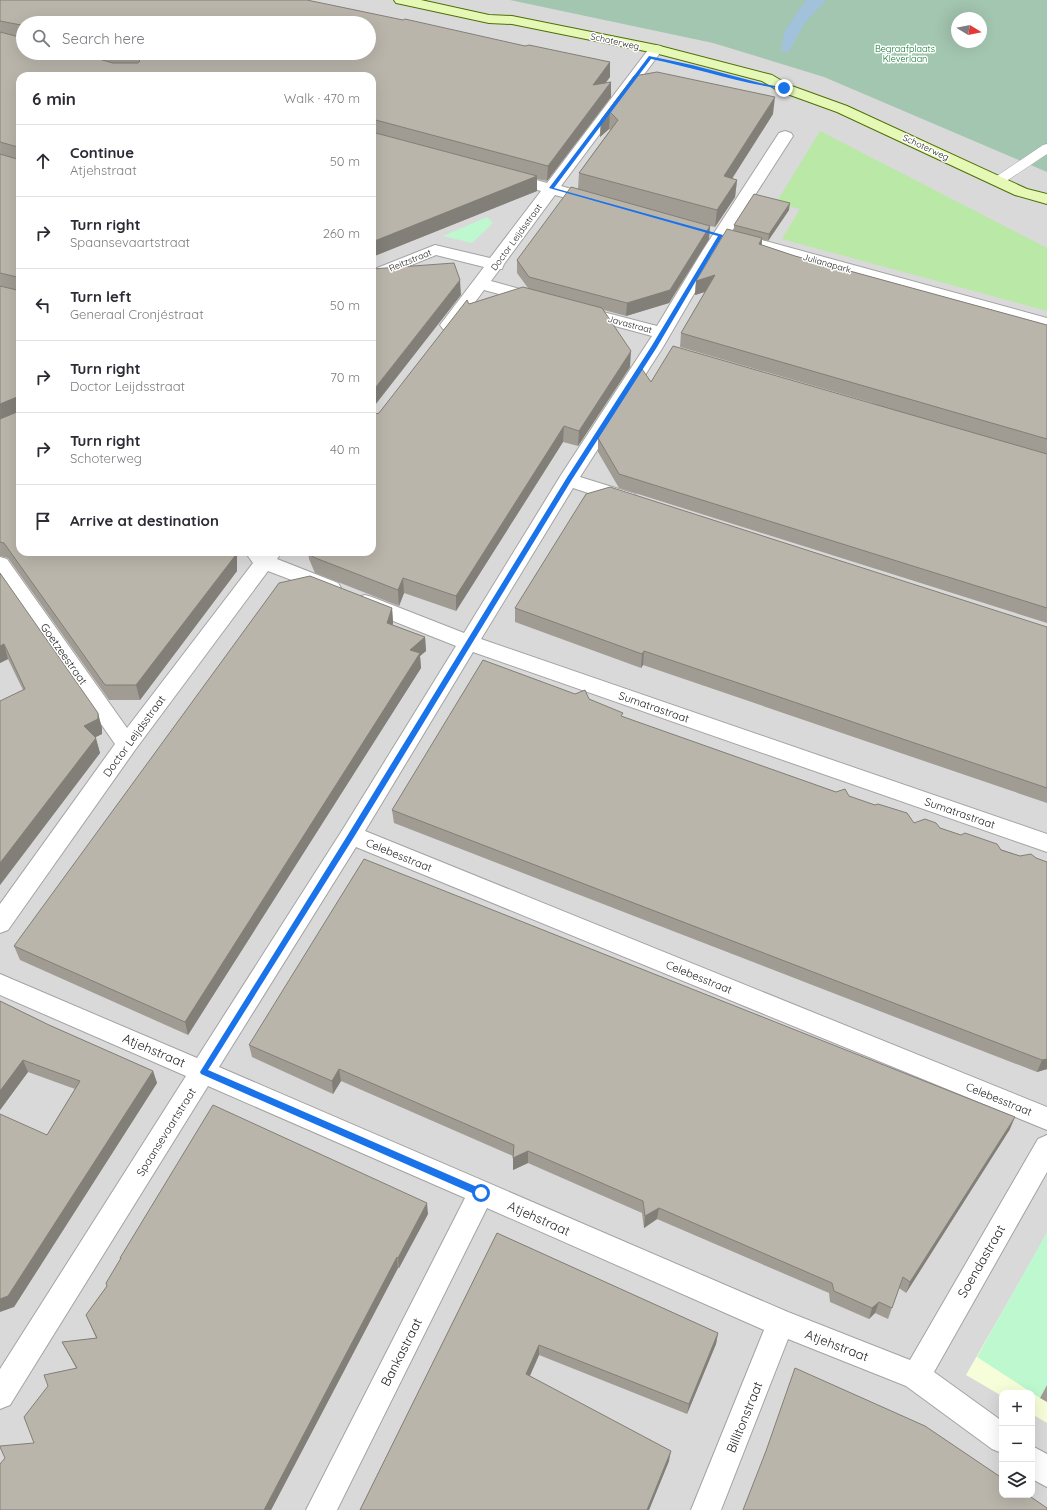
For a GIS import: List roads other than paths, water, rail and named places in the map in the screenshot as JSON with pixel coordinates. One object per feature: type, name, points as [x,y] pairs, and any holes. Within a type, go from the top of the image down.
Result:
[{"type":"main road","name":"Schoterweg","points":[[401,0],[489,19],[507,27],[653,53],[692,66],[760,85],[784,88],[842,109],[1021,192],[1047,200]]},
{"type":"main road","name":"Schoterweg","points":[[1021,192],[1037,206],[1047,210]]},
{"type":"street","name":"Doctor Leijdsstraat","points":[[438,339],[496,265],[551,188],[653,53]]},
{"type":"street","points":[[713,233],[785,136]]},
{"type":"street","points":[[492,172],[613,205]]},
{"type":"street","name":"Julianapark","points":[[713,233],[782,250],[1047,324]]},
{"type":"street","name":"Spaansevaartstraat","points":[[0,1395],[204,1072],[568,480],[662,344],[713,233]]},
{"type":"street","name":"Reitzstraat","points":[[376,274],[435,250],[496,265]]},
{"type":"street","name":"Javastraat","points":[[481,284],[557,304],[662,344]]},
{"type":"street","points":[[568,480],[647,505]]},
{"type":"street","name":"Doctor Leijdsstraat","points":[[0,923],[263,556]]},
{"type":"street","name":"Sumatrastraat","points":[[266,556],[469,643],[1047,842]]},
{"type":"street","name":"Goetzeestraat","points":[[0,564],[127,744]]},
{"type":"street","name":"Celebesstraat","points":[[351,835],[1047,1119]]},
{"type":"street","name":"Atjehstraat","points":[[0,984],[781,1323],[916,1376],[999,1437]]},
{"type":"street","name":"Soendastraat","points":[[916,1376],[1047,1147]]},
{"type":"street","name":"Bankastraat","points":[[321,1510],[481,1193]]},
{"type":"street","name":"Billitonstraat","points":[[706,1510],[781,1323]]},
{"type":"street","points":[[1033,1462],[1047,1472]]},
{"type":"lane","points":[[998,181],[1047,148]]},
{"type":"water","points":[[806,0],[826,0],[804,24],[789,52],[781,51],[784,32]]},
{"type":"park label","name":"Begraafplaats Kleverlaan","points":[[905,54]]}]
